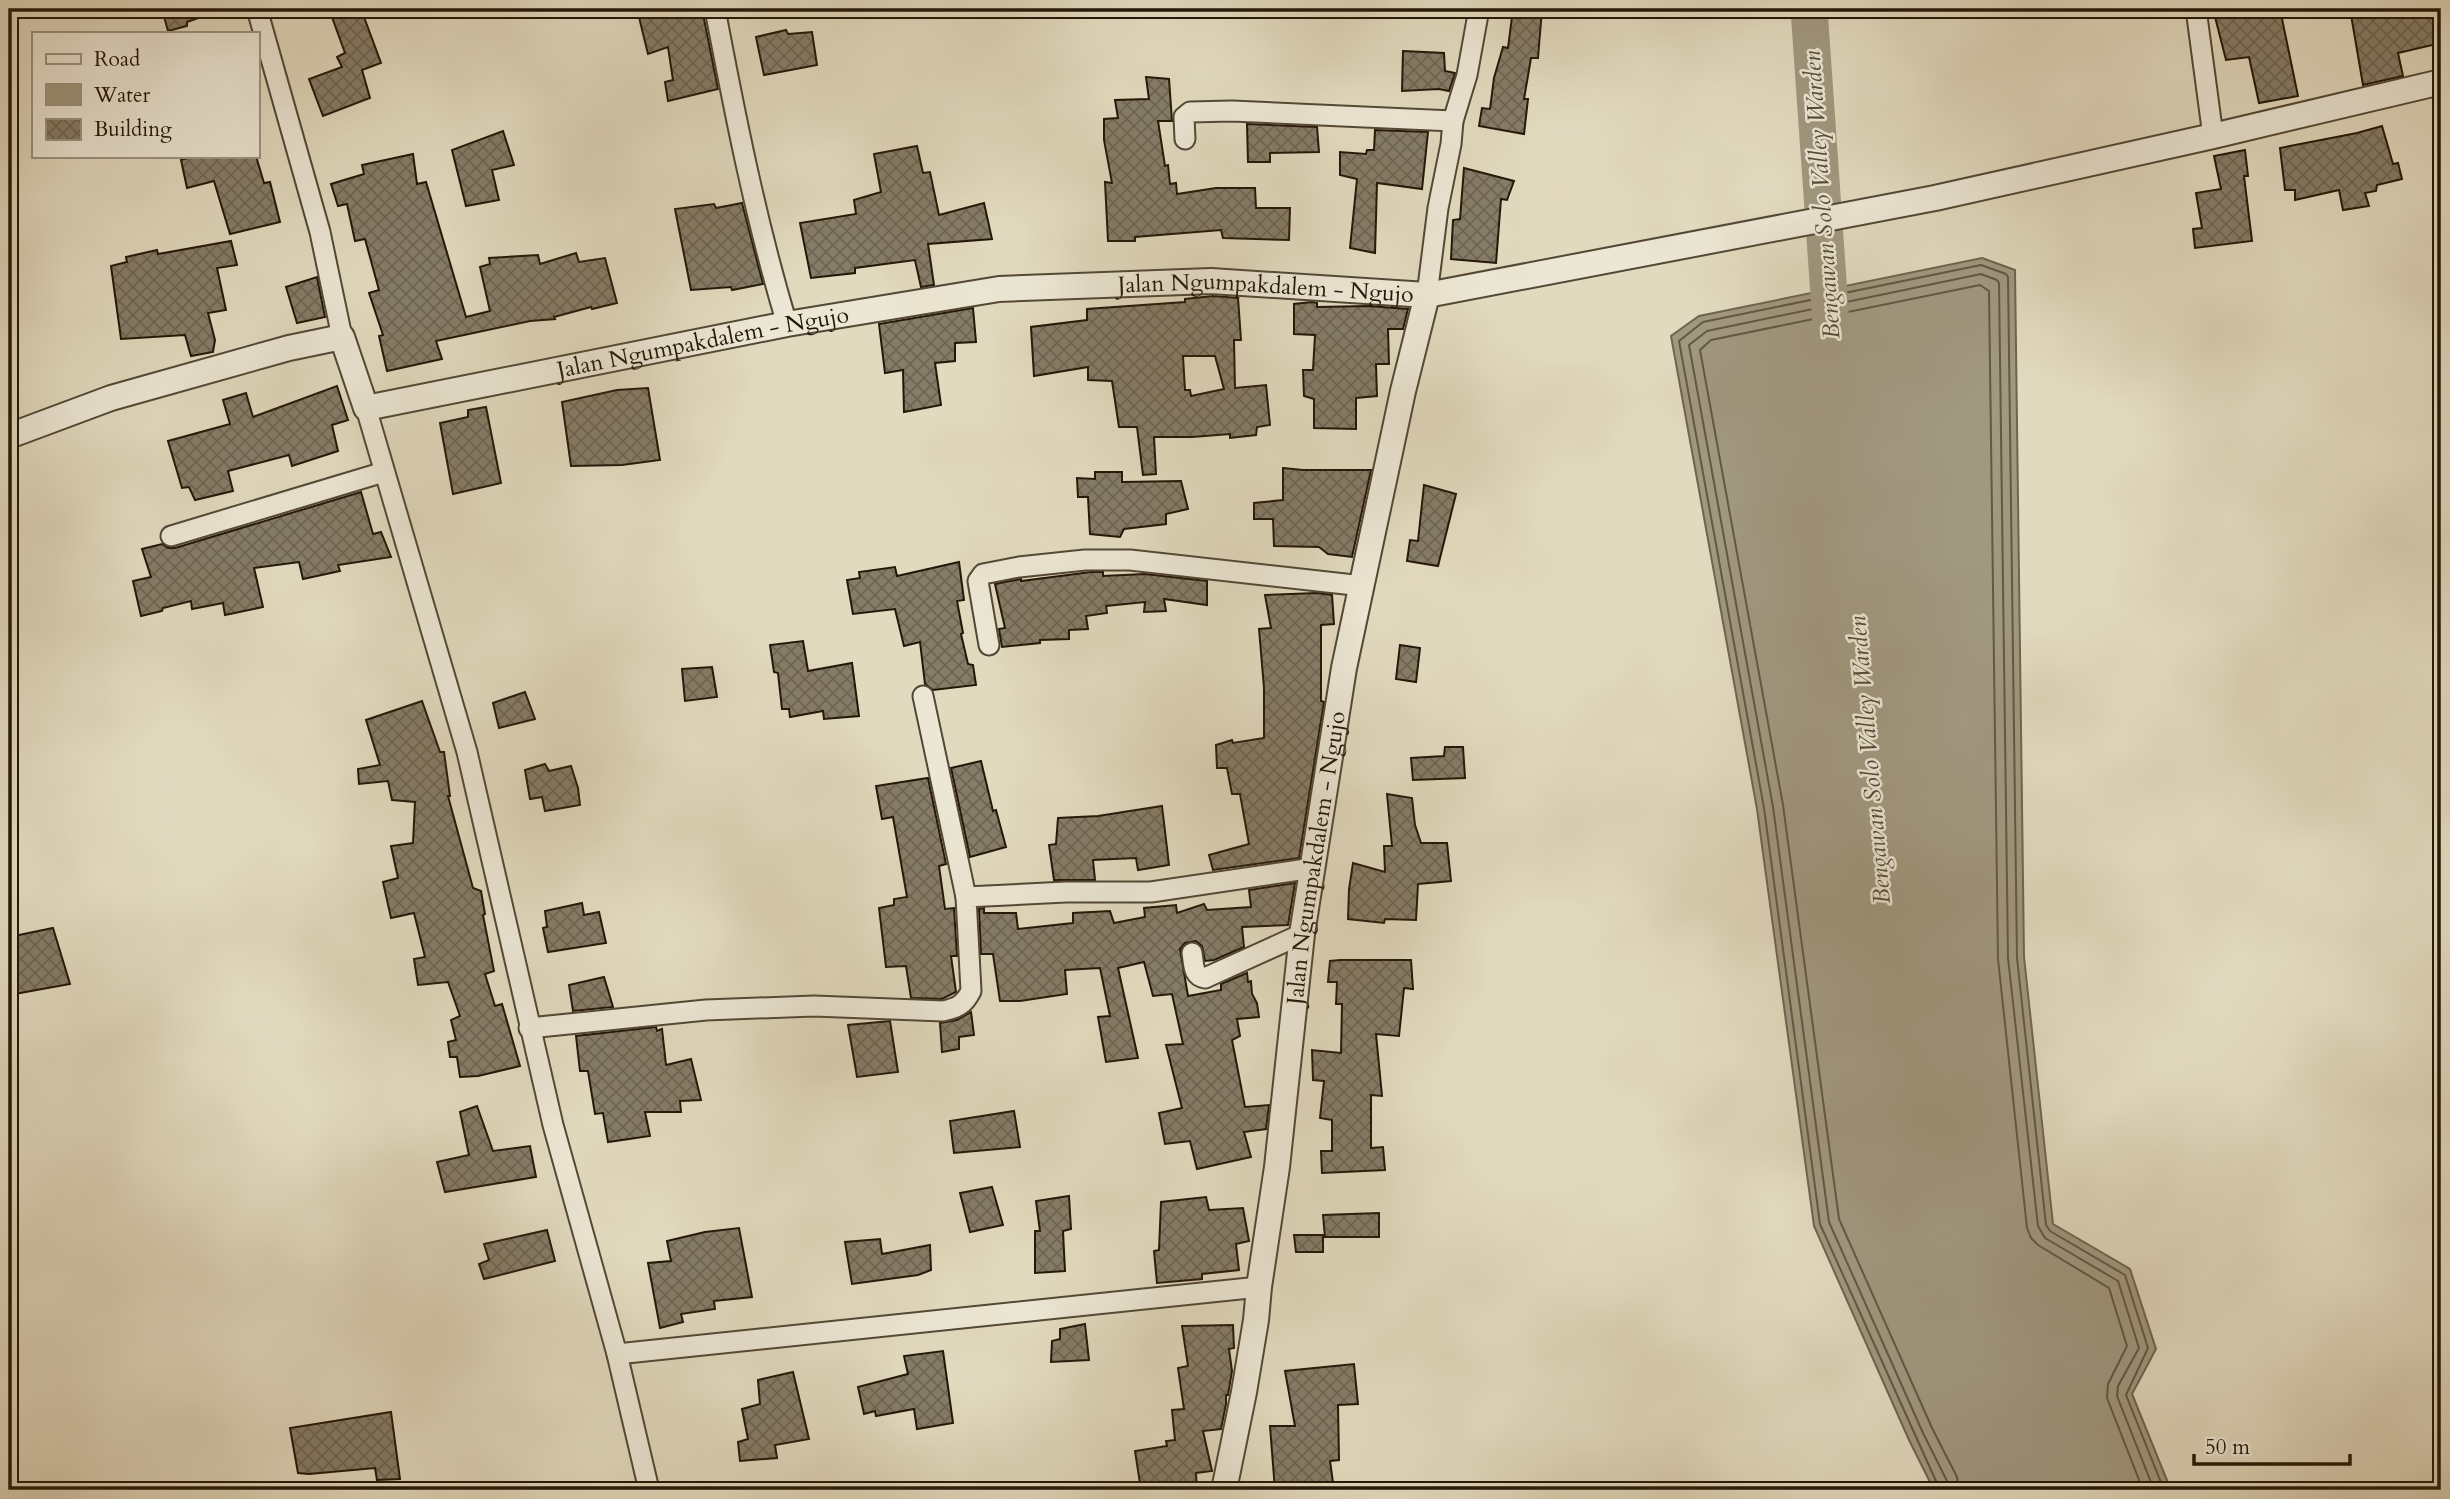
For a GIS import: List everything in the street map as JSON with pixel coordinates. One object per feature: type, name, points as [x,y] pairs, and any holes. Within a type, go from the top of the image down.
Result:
[{"type":"street","points":[[257,9],[320,232],[342,337],[366,408],[467,752],[529,1028],[553,1125],[617,1354],[649,1490]]},
{"type":"street","points":[[715,9],[766,256],[787,324]]},
{"type":"street","points":[[1479,9],[1467,75],[1453,121],[1427,295],[1935,198],[2441,82]]},
{"type":"street","points":[[2196,9],[2213,136]]},
{"type":"street","points":[[1185,139],[1184,117],[1190,113],[1202,112],[1453,121]]},
{"type":"street","name":"Jalan Ngumpakdalem - Ngujo","points":[[366,408],[787,324],[999,289],[1211,281],[1427,295],[1403,391],[1344,668],[1302,934],[1277,1167],[1256,1320],[1224,1490]]},
{"type":"street","points":[[9,436],[111,398],[289,348],[342,337]]},
{"type":"street","points":[[171,536],[384,472]]},
{"type":"street","points":[[989,645],[978,581],[983,574],[1019,567],[1085,559],[1130,560],[1363,586]]},
{"type":"street","points":[[529,1028],[733,1009],[814,1006],[943,1011],[956,1008],[966,1001],[971,992],[966,897],[923,696]]},
{"type":"street","points":[[966,897],[1066,892],[1151,892],[1312,868]]},
{"type":"street","points":[[1192,953],[1195,973],[1205,978],[1302,934]]},
{"type":"street","points":[[617,1354],[1259,1287]]},
{"type":"water","points":[[1982,258],[2015,270],[2024,957],[2053,1224],[2130,1269],[2156,1349],[2132,1394],[2171,1490],[1934,1490],[1814,1226],[1757,809],[1671,336],[1699,316]]},
{"type":"building","points":[[162,9],[218,11],[187,22],[187,26],[168,31]]},
{"type":"building","points":[[329,9],[361,9],[381,63],[362,70],[370,98],[323,116],[309,79],[342,67],[337,57],[345,53]]},
{"type":"building","points":[[637,9],[675,9],[676,14],[702,9],[718,89],[668,101],[665,82],[673,80],[668,47],[648,54]]},
{"type":"building","points":[[1513,9],[1542,9],[1538,58],[1531,58],[1524,99],[1528,99],[1524,134],[1479,126],[1482,108],[1490,109],[1494,78],[1503,47],[1508,48]]},
{"type":"building","points":[[2213,9],[2280,9],[2298,96],[2259,103],[2249,57],[2226,60]]},
{"type":"building","points":[[2350,9],[2441,9],[2441,43],[2398,53],[2403,76],[2363,85]]},
{"type":"building","points":[[786,30],[788,34],[812,32],[817,65],[764,75],[756,37]]},
{"type":"building","points":[[1403,51],[1444,53],[1445,71],[1455,73],[1449,91],[1402,91]]},
{"type":"building","points":[[1146,77],[1169,79],[1172,121],[1158,121],[1165,166],[1168,165],[1170,184],[1176,183],[1177,194],[1216,188],[1255,188],[1256,208],[1290,208],[1289,240],[1223,238],[1221,230],[1135,237],[1135,241],[1108,241],[1105,182],[1112,183],[1104,140],[1104,119],[1118,118],[1115,100],[1149,99]]},
{"type":"building","points":[[1247,124],[1317,127],[1319,152],[1270,153],[1270,162],[1248,162]]},
{"type":"building","points":[[2382,126],[2393,164],[2398,163],[2402,179],[2377,185],[2376,191],[2365,193],[2369,206],[2343,210],[2339,190],[2295,200],[2295,190],[2285,190],[2280,148]]},
{"type":"building","points":[[1375,130],[1428,132],[1422,189],[1377,183],[1375,253],[1350,248],[1357,179],[1340,175],[1340,152],[1366,154],[1367,150],[1374,150]]},
{"type":"building","points":[[503,131],[514,165],[492,170],[499,200],[466,206],[452,150]]},
{"type":"building","points":[[917,146],[923,173],[930,172],[939,215],[984,203],[992,239],[928,244],[934,285],[921,287],[915,260],[855,268],[855,273],[811,278],[800,223],[856,214],[854,200],[881,192],[874,154]]},
{"type":"building","points":[[2245,150],[2248,176],[2244,176],[2252,241],[2195,248],[2193,229],[2202,228],[2196,193],[2221,189],[2214,156]]},
{"type":"building","points":[[413,154],[417,184],[426,182],[466,317],[490,311],[480,267],[490,264],[489,258],[538,255],[540,264],[576,253],[579,262],[605,258],[617,303],[592,309],[591,307],[554,317],[555,319],[530,321],[436,341],[442,359],[387,371],[379,336],[383,335],[369,293],[379,290],[365,239],[355,241],[347,204],[338,206],[331,184],[364,174],[362,165]]},
{"type":"building","points":[[257,158],[264,183],[270,182],[280,222],[230,234],[214,181],[187,188],[181,160]]},
{"type":"building","points":[[1464,168],[1514,181],[1507,200],[1501,199],[1496,263],[1451,259],[1453,220],[1460,219]]},
{"type":"building","points":[[742,203],[763,284],[732,290],[731,287],[691,290],[675,209],[714,204],[716,208]]},
{"type":"building","points":[[231,241],[237,265],[217,268],[226,310],[208,313],[215,340],[213,352],[191,356],[185,335],[121,339],[111,266],[127,262],[126,257],[157,250],[158,254]]},
{"type":"building","points":[[317,277],[325,317],[297,323],[286,287]]},
{"type":"building","points":[[1213,296],[1238,298],[1241,340],[1234,340],[1235,388],[1266,385],[1270,425],[1257,427],[1256,435],[1230,438],[1230,434],[1154,437],[1156,474],[1143,475],[1137,427],[1119,427],[1112,381],[1088,380],[1088,367],[1034,376],[1031,327],[1087,320],[1087,309],[1185,302],[1185,299]],"holes":[[[1183,356],[1215,356],[1224,389],[1191,396],[1190,390],[1185,390]]]},
{"type":"building","points":[[1317,303],[1317,307],[1369,306],[1408,309],[1403,329],[1388,329],[1389,364],[1376,364],[1377,396],[1356,398],[1356,429],[1314,428],[1314,399],[1304,396],[1303,370],[1313,370],[1315,335],[1294,334],[1294,304]]},
{"type":"building","points":[[973,308],[976,342],[955,343],[955,361],[935,363],[941,405],[904,412],[903,370],[885,373],[879,324]]},
{"type":"building","points":[[337,386],[348,420],[332,425],[338,451],[292,466],[289,455],[228,471],[233,491],[195,500],[189,487],[182,488],[168,441],[230,424],[223,400],[246,393],[253,417]]},
{"type":"building","points":[[648,388],[660,460],[622,465],[571,466],[562,402],[617,390]]},
{"type":"building","points":[[486,407],[501,483],[453,494],[440,423],[468,417],[468,410]]},
{"type":"building","points":[[1283,468],[1371,470],[1352,557],[1328,554],[1319,547],[1274,546],[1273,519],[1254,519],[1254,503],[1283,500]]},
{"type":"building","points":[[1095,472],[1122,472],[1122,482],[1181,481],[1188,509],[1166,514],[1166,524],[1124,529],[1120,537],[1090,534],[1088,497],[1078,497],[1077,478],[1095,479]]},
{"type":"building","points":[[1424,485],[1456,494],[1438,566],[1407,561],[1410,540],[1418,541]]},
{"type":"building","points":[[361,492],[373,534],[381,532],[391,557],[338,565],[340,571],[303,579],[299,562],[254,568],[263,607],[225,615],[223,603],[192,609],[191,601],[141,616],[133,581],[151,577],[142,549],[162,544],[175,548]]},
{"type":"building","points":[[959,562],[964,600],[957,601],[963,633],[961,634],[968,664],[973,665],[976,685],[933,690],[925,684],[920,642],[904,646],[895,609],[853,614],[847,580],[860,578],[859,572],[895,567],[897,576]]},
{"type":"building","points":[[1103,572],[1103,576],[1145,574],[1207,581],[1207,605],[1164,599],[1166,611],[1144,612],[1145,602],[1106,606],[1107,613],[1086,616],[1088,629],[1069,630],[1069,639],[1040,640],[1040,643],[1002,647],[999,629],[1005,628],[995,584]]},
{"type":"building","points":[[1265,595],[1332,595],[1334,624],[1321,625],[1321,701],[1324,702],[1299,858],[1213,870],[1209,855],[1249,844],[1240,794],[1232,794],[1227,768],[1217,768],[1216,745],[1232,740],[1233,743],[1264,738],[1264,688],[1259,629],[1271,628]]},
{"type":"building","points":[[803,641],[808,671],[852,663],[859,716],[824,719],[823,711],[790,717],[789,709],[782,709],[778,673],[774,672],[770,645]]},
{"type":"building","points":[[1400,645],[1420,648],[1416,682],[1396,679]]},
{"type":"building","points":[[712,667],[717,697],[685,701],[682,669]]},
{"type":"building","points":[[525,692],[535,719],[499,728],[493,703]]},
{"type":"building","points":[[422,701],[440,752],[444,752],[448,796],[473,888],[481,891],[494,971],[485,974],[495,1006],[502,1004],[520,1066],[478,1076],[460,1077],[457,1057],[450,1057],[448,1042],[456,1040],[451,1020],[460,1016],[448,982],[418,985],[414,959],[425,957],[414,913],[391,918],[383,882],[398,878],[391,846],[413,843],[415,802],[392,800],[388,781],[359,784],[358,769],[380,765],[366,720]]},
{"type":"building","points":[[1445,747],[1463,747],[1465,778],[1413,780],[1411,758],[1444,756]]},
{"type":"building","points":[[981,761],[993,811],[996,810],[1006,847],[970,857],[951,768]]},
{"type":"building","points":[[545,764],[549,771],[571,766],[580,805],[545,811],[542,797],[530,799],[525,770]]},
{"type":"building","points":[[928,778],[946,864],[939,866],[945,909],[954,908],[957,956],[951,956],[956,992],[942,999],[911,998],[906,966],[886,967],[879,908],[894,905],[894,899],[907,897],[893,817],[882,819],[876,786]]},
{"type":"building","points":[[1387,794],[1412,798],[1415,825],[1421,843],[1447,843],[1451,881],[1418,884],[1416,920],[1385,919],[1384,923],[1348,919],[1353,863],[1385,872],[1384,846],[1392,846]]},
{"type":"building","points":[[1162,806],[1169,865],[1138,870],[1136,858],[1093,860],[1095,880],[1054,880],[1049,845],[1056,844],[1058,818],[1098,816]]},
{"type":"building","points":[[1295,883],[1288,925],[1242,927],[1244,947],[1214,960],[1205,961],[1202,946],[1196,941],[1185,943],[1180,949],[1188,996],[1221,990],[1221,984],[1247,973],[1248,982],[1251,981],[1259,1017],[1237,1019],[1240,1036],[1232,1040],[1245,1107],[1269,1105],[1266,1129],[1244,1132],[1251,1157],[1197,1169],[1190,1141],[1165,1144],[1159,1113],[1182,1108],[1166,1045],[1183,1044],[1172,994],[1153,996],[1144,962],[1118,968],[1138,1058],[1106,1062],[1098,1017],[1110,1016],[1100,968],[1065,970],[1067,994],[1000,1001],[993,954],[981,954],[979,909],[984,908],[984,913],[1016,913],[1018,929],[1073,923],[1073,913],[1110,911],[1114,923],[1145,917],[1144,908],[1176,905],[1177,913],[1204,904],[1207,910],[1251,907],[1249,890]]},
{"type":"building","points":[[582,903],[584,915],[599,912],[606,943],[548,952],[543,928],[547,927],[545,911]]},
{"type":"building","points":[[53,928],[70,984],[9,995],[9,937]]},
{"type":"building","points":[[1411,960],[1413,989],[1404,988],[1399,1036],[1376,1034],[1382,1096],[1371,1095],[1371,1148],[1383,1147],[1385,1170],[1322,1173],[1321,1151],[1332,1151],[1332,1120],[1320,1118],[1324,1081],[1313,1080],[1312,1050],[1341,1053],[1342,1004],[1336,1004],[1337,982],[1328,982],[1330,961]]},
{"type":"building","points":[[604,977],[613,1007],[573,1011],[569,985]]},
{"type":"building","points":[[971,1012],[974,1035],[959,1037],[959,1049],[942,1052],[940,1023],[957,1020]]},
{"type":"building","points":[[890,1021],[898,1072],[857,1077],[848,1025]]},
{"type":"building","points":[[656,1027],[657,1031],[662,1029],[666,1065],[691,1059],[701,1100],[680,1101],[681,1112],[645,1112],[650,1136],[608,1142],[603,1113],[595,1114],[588,1071],[580,1071],[576,1036]]},
{"type":"building","points":[[477,1106],[493,1151],[530,1146],[536,1177],[445,1192],[437,1162],[469,1155],[460,1112]]},
{"type":"building","points":[[1014,1111],[1020,1147],[954,1153],[950,1121]]},
{"type":"building","points":[[992,1187],[1003,1225],[970,1232],[960,1193]]},
{"type":"building","points":[[1069,1196],[1071,1229],[1063,1231],[1065,1271],[1035,1273],[1035,1231],[1040,1231],[1036,1201]]},
{"type":"building","points":[[1206,1197],[1209,1210],[1243,1208],[1249,1241],[1236,1244],[1239,1270],[1202,1274],[1202,1279],[1157,1283],[1154,1251],[1159,1250],[1161,1202]]},
{"type":"building","points":[[1379,1213],[1379,1237],[1325,1237],[1323,1215]]},
{"type":"building","points":[[739,1228],[752,1297],[714,1301],[715,1309],[681,1314],[683,1322],[660,1328],[648,1263],[671,1261],[667,1241],[705,1232]]},
{"type":"building","points":[[547,1230],[555,1261],[484,1279],[479,1264],[489,1260],[484,1244]]},
{"type":"building","points":[[1294,1235],[1323,1235],[1323,1252],[1296,1252]]},
{"type":"building","points":[[880,1239],[882,1254],[930,1245],[931,1270],[918,1275],[852,1284],[845,1242]]},
{"type":"building","points":[[1085,1324],[1089,1360],[1051,1362],[1052,1341],[1060,1339],[1060,1329]]},
{"type":"building","points":[[1233,1325],[1234,1348],[1229,1349],[1232,1371],[1221,1429],[1203,1431],[1212,1471],[1196,1473],[1197,1490],[1141,1490],[1135,1451],[1167,1446],[1166,1441],[1175,1440],[1172,1410],[1184,1409],[1178,1368],[1188,1366],[1182,1326]]},
{"type":"building","points":[[943,1351],[953,1423],[917,1429],[914,1409],[876,1416],[875,1411],[864,1414],[858,1387],[908,1374],[904,1356]]},
{"type":"building","points":[[1354,1364],[1358,1404],[1338,1405],[1339,1460],[1330,1461],[1334,1490],[1275,1490],[1270,1426],[1295,1426],[1285,1371]]},
{"type":"building","points":[[793,1372],[809,1439],[775,1445],[777,1458],[740,1461],[738,1442],[748,1439],[742,1409],[760,1404],[758,1380]]},
{"type":"building","points":[[391,1412],[400,1479],[377,1480],[375,1468],[298,1473],[290,1428]]},
{"type":"waterway","name":"Bengawan Solo Valley Warden","points":[[1809,9],[1832,338]]}]
